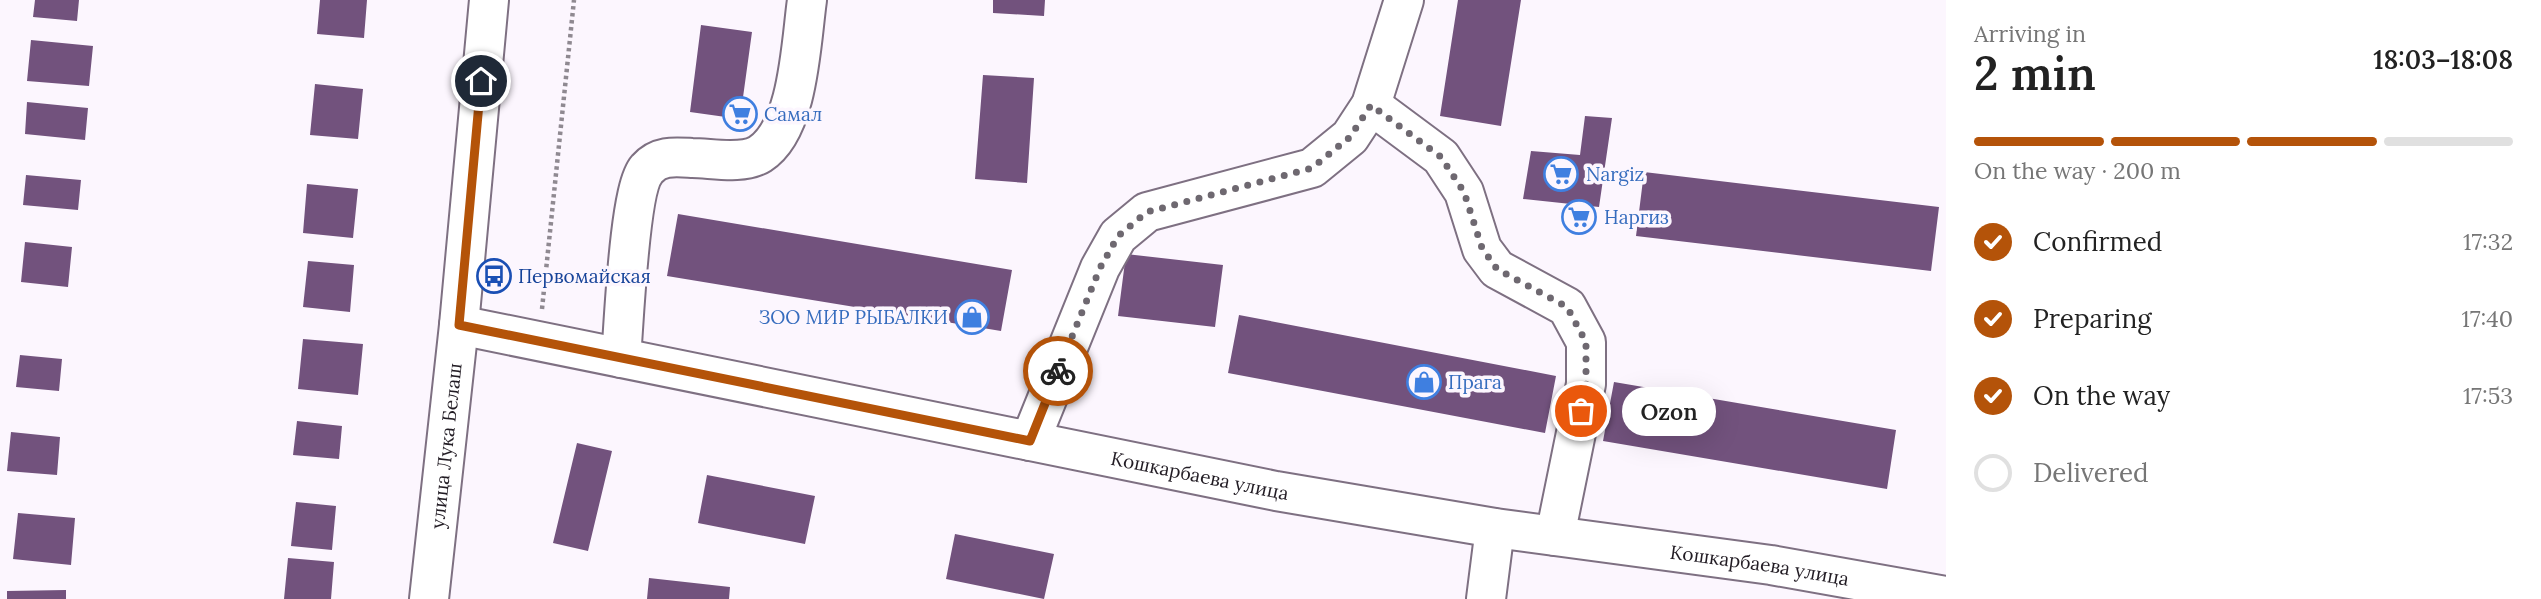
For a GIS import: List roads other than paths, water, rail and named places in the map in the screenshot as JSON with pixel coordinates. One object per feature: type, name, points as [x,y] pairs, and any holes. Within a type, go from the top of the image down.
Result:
[{"type":"street","name":"улица Лука Белаш","points":[[429,599],[459,325],[489,0]]},
{"type":"street","points":[[621,358],[637,195],[647,169],[666,157],[737,159],[760,155],[776,136],[791,110],[807,0]]},
{"type":"street","points":[[1030,441],[1100,268],[1118,236],[1147,212],[1312,168],[1350,137],[1371,105],[1404,0]]},
{"type":"street","points":[[1371,105],[1441,157],[1464,192],[1482,248],[1497,269],[1567,307],[1586,342],[1586,384],[1555,536]]},
{"type":"street","name":"Кошкарбаева улица","points":[[459,325],[1276,491],[1495,528],[1771,565],[1946,596]]},
{"type":"street","points":[[1486,599],[1495,528]]},
{"type":"place","name":"Самал","points":[[740,114]]},
{"type":"place","name":"Nargiz","points":[[1561,174]]},
{"type":"place","name":"Наргиз","points":[[1579,217]]},
{"type":"place","name":"Первомайская","points":[[494,276]]},
{"type":"place","name":"ЗОО МИР РЫБАЛКИ","points":[[972,317]]},
{"type":"place","name":"Прага","points":[[1424,382]]},
{"type":"place","name":"Ozon","points":[[1581,411]]}]
